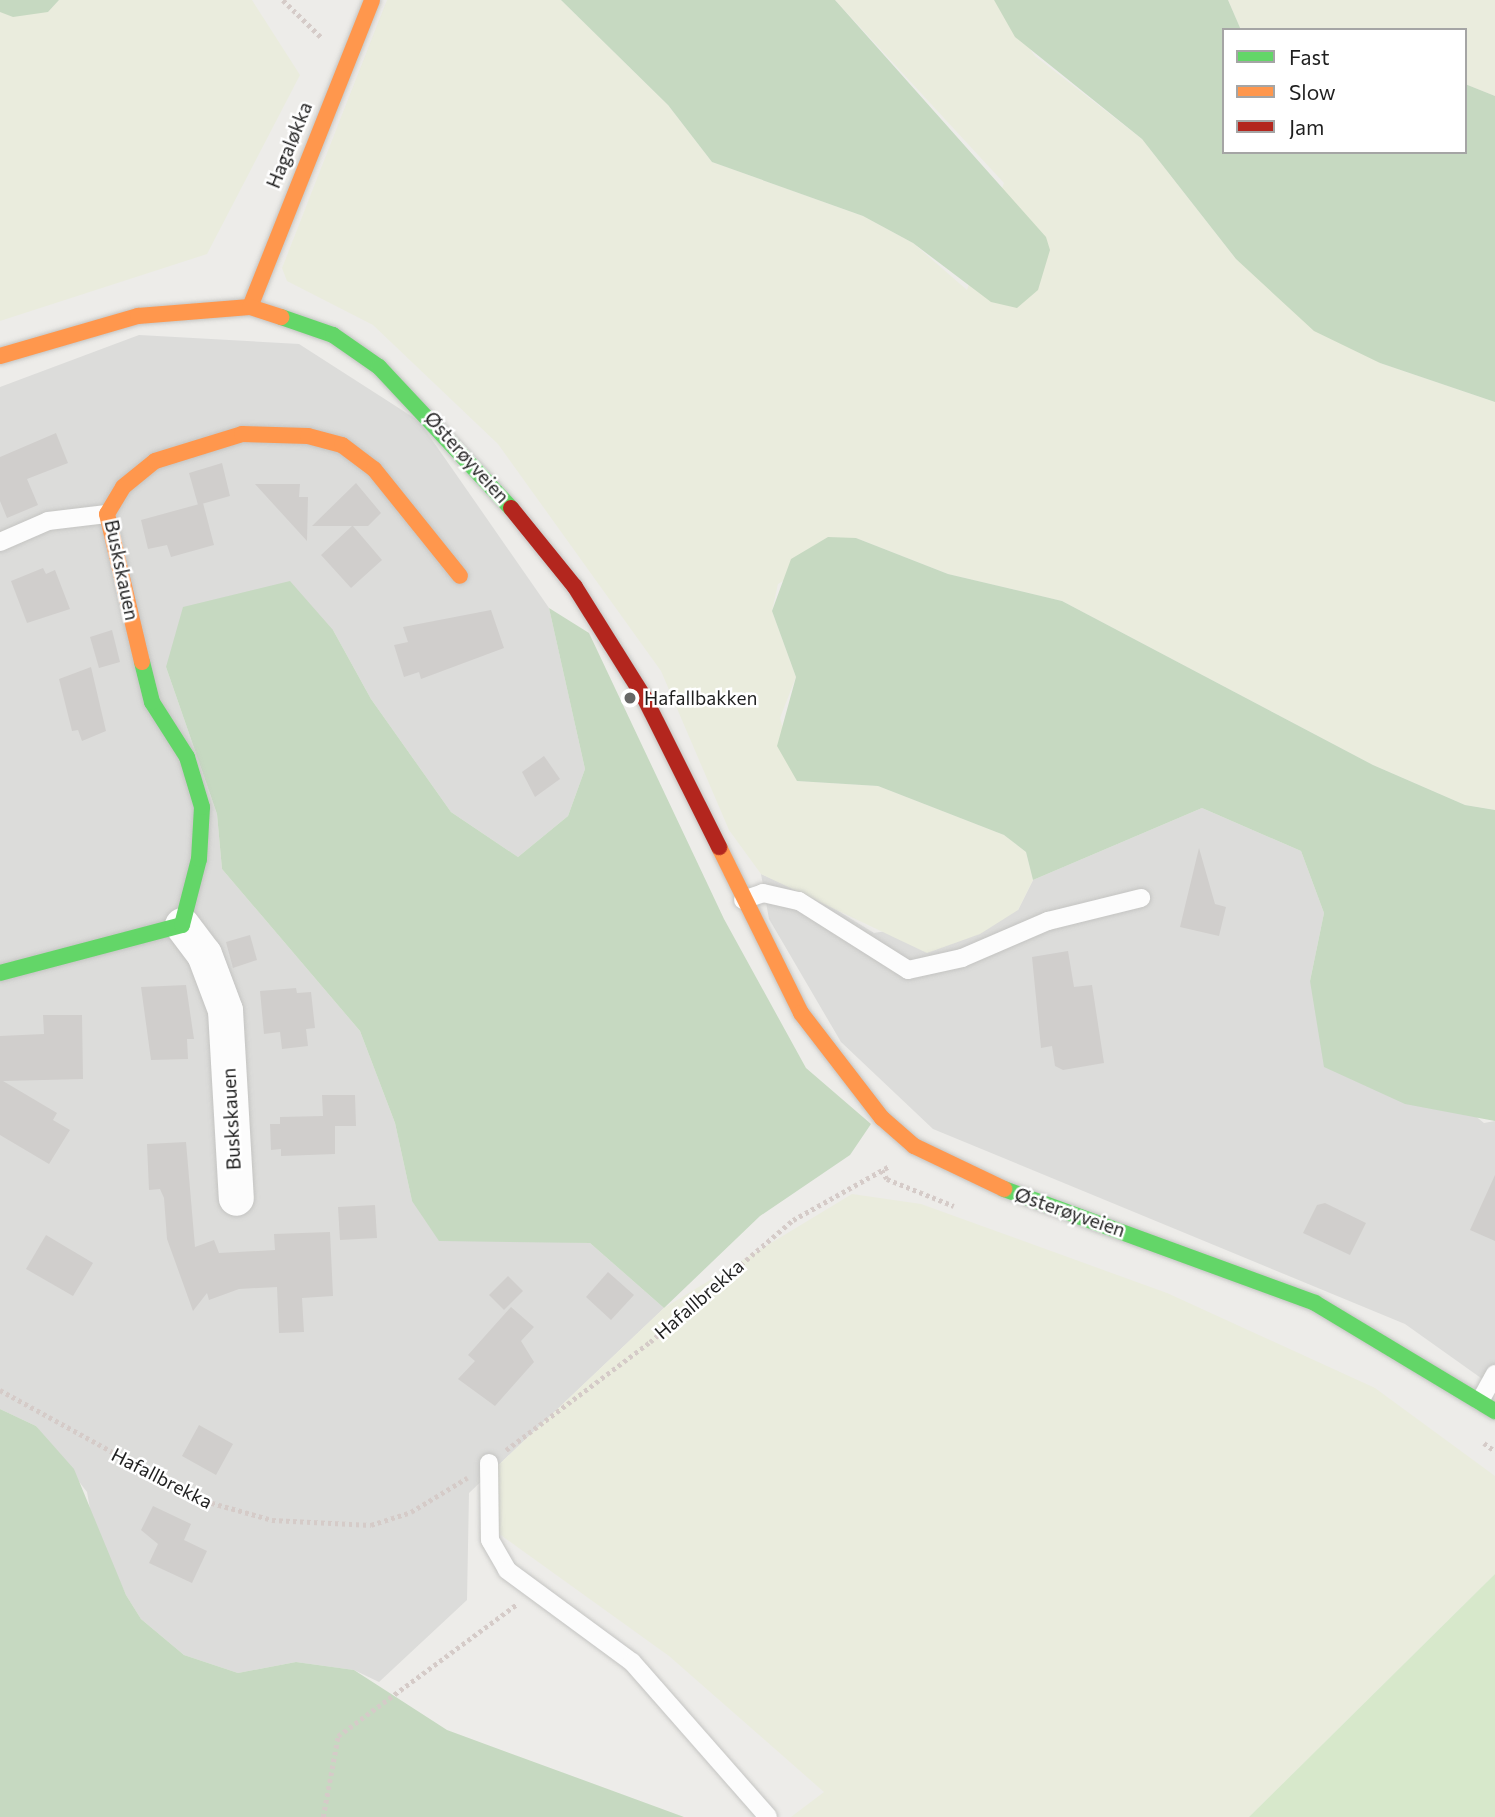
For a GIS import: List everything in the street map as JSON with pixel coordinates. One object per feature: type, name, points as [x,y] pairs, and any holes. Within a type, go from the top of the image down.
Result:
[{"type":"main road","name":"Hagaløkka","points":[[250,307],[372,0]]},
{"type":"main road","name":"Østerøyveien","points":[[0,356],[138,316],[250,307],[333,335],[379,368],[507,500],[619,653],[743,900],[831,1059],[858,1094],[914,1146],[990,1184],[1315,1303],[1495,1411]]},
{"type":"main road","name":"Buskskauen","points":[[182,925],[199,859],[202,807],[187,757],[152,702],[107,514],[122,487],[155,461],[242,434],[308,436],[342,445],[374,469],[460,576]]},
{"type":"main road","points":[[0,973],[182,925]]},
{"type":"street","name":"Buskskauen","points":[[182,925],[204,954],[225,1010],[236,1199]]},
{"type":"lane","points":[[0,541],[48,522],[107,514]]},
{"type":"lane","points":[[743,900],[763,894],[799,901],[908,970],[962,958],[1038,924],[1141,898]]},
{"type":"lane","points":[[1480,1401],[1495,1374]]},
{"type":"lane","points":[[489,1463],[489,1540],[507,1570],[632,1662],[768,1817]]},
{"type":"path","points":[[283,0],[319,36],[351,50]]},
{"type":"path","name":"Hafallbrekka","points":[[0,1390],[198,1499],[272,1520],[371,1525],[411,1512],[489,1463],[650,1342],[784,1227],[882,1170],[914,1146]]},
{"type":"path","points":[[882,1170],[887,1179],[965,1210]]},
{"type":"path","points":[[1477,1438],[1495,1451]]},
{"type":"path","points":[[323,1817],[338,1736],[509,1614],[532,1587]]},
{"type":"shaded area","points":[[59,0],[252,0],[300,75],[207,254],[0,321],[0,12],[48,12]]},
{"type":"shaded area","points":[[387,0],[561,0],[668,105],[712,162],[863,216],[913,243],[967,290],[1004,183],[835,0],[994,0],[1035,56],[1142,139],[1236,259],[1380,363],[1495,402],[1495,810],[1465,805],[1373,765],[1062,601],[948,574],[856,538],[778,584],[772,611],[796,677],[780,718],[797,781],[878,786],[1004,835],[1026,852],[1033,880],[1018,910],[980,934],[927,953],[761,874],[729,830],[661,671],[498,444],[373,325],[287,281],[282,268]]},
{"type":"shaded area","points":[[1228,0],[1495,0],[1495,96],[1467,85],[1467,28],[1240,28]]},
{"type":"shaded area","points":[[139,335],[299,344],[419,421],[549,608],[585,769],[568,816],[518,857],[451,812],[371,699],[333,630],[166,667],[217,814],[222,869],[360,1031],[395,1123],[412,1201],[531,1240],[590,1243],[664,1308],[469,1493],[467,1600],[379,1682],[354,1670],[296,1662],[238,1673],[184,1655],[141,1619],[126,1595],[92,1520],[87,1492],[36,1426],[0,1409],[0,387]]},
{"type":"shaded area","points":[[1202,808],[1301,851],[1324,913],[1310,981],[1484,1123],[1495,1121],[1495,1388],[1405,1324],[933,1129],[841,1042],[769,919],[761,874],[814,896],[874,933],[1018,910],[1033,880]]},
{"type":"shaded area","points":[[852,1194],[921,1204],[1167,1293],[1375,1388],[1495,1476],[1495,1574],[1249,1817],[791,1817],[824,1792],[669,1656],[498,1533],[490,1473],[664,1308]]},
{"type":"green space","points":[[0,0],[59,0],[48,12],[13,17],[0,12]]},
{"type":"green space","points":[[561,0],[835,0],[1046,237],[1050,250],[1038,290],[1017,308],[991,302],[913,243],[863,216],[712,162],[668,105]]},
{"type":"green space","points":[[994,0],[1228,0],[1240,28],[1222,28],[1222,154],[1467,154],[1467,85],[1495,96],[1495,402],[1380,363],[1314,331],[1236,259],[1142,139],[1015,37]]},
{"type":"green space","points":[[828,537],[856,538],[948,574],[1062,601],[1373,765],[1465,805],[1495,810],[1495,1121],[1405,1104],[1324,1067],[1310,981],[1324,913],[1301,851],[1202,808],[1033,880],[1026,852],[1004,835],[878,786],[797,781],[777,746],[796,677],[772,611],[791,559]]},
{"type":"green space","points":[[290,581],[333,630],[371,699],[451,812],[518,857],[568,816],[585,769],[549,608],[589,633],[724,919],[806,1068],[871,1124],[850,1155],[760,1216],[664,1308],[590,1243],[439,1241],[412,1201],[395,1123],[360,1031],[222,869],[217,814],[166,667],[183,607]]},
{"type":"green space","points":[[0,1409],[36,1426],[74,1469],[126,1595],[141,1619],[184,1655],[238,1673],[296,1662],[354,1670],[447,1730],[684,1817],[0,1817]]},
{"type":"green space","points":[[1495,1574],[1495,1817],[1249,1817]]},
{"type":"building","points":[[56,433],[68,463],[27,479],[38,505],[7,518],[0,501],[0,457]]},
{"type":"building","points":[[222,463],[230,496],[198,505],[189,473]]},
{"type":"building","points":[[356,483],[381,513],[368,526],[353,526],[382,560],[351,588],[321,555],[352,526],[312,526]]},
{"type":"building","points":[[255,484],[300,484],[299,497],[308,497],[307,541]]},
{"type":"building","points":[[203,503],[214,545],[171,557],[167,545],[148,549],[141,520]]},
{"type":"building","points":[[43,568],[46,574],[55,570],[70,609],[27,623],[11,581]]},
{"type":"building","points":[[491,610],[504,648],[421,679],[419,672],[404,677],[394,645],[408,642],[403,627]]},
{"type":"building","points":[[112,630],[120,662],[99,668],[90,637]]},
{"type":"building","points":[[91,667],[106,731],[82,741],[78,730],[72,731],[59,679]]},
{"type":"building","points":[[544,756],[560,779],[535,797],[522,772]]},
{"type":"building","points":[[1199,848],[1215,904],[1226,907],[1219,936],[1180,927]]},
{"type":"building","points":[[250,935],[257,960],[233,968],[226,942]]},
{"type":"building","points":[[1068,951],[1074,987],[1092,985],[1104,1063],[1063,1070],[1055,1066],[1052,1046],[1041,1048],[1032,957]]},
{"type":"building","points":[[186,985],[194,1039],[187,1039],[188,1059],[151,1060],[141,987]]},
{"type":"building","points":[[296,988],[297,993],[311,992],[315,1028],[306,1029],[308,1046],[282,1049],[280,1032],[264,1034],[260,991]]},
{"type":"building","points":[[43,1015],[82,1015],[83,1079],[3,1081],[57,1113],[53,1120],[70,1130],[49,1164],[0,1135],[0,1036],[44,1034]]},
{"type":"building","points":[[322,1095],[355,1095],[356,1126],[335,1126],[335,1154],[281,1156],[281,1149],[271,1150],[270,1124],[280,1124],[280,1117],[323,1116]]},
{"type":"building","points":[[186,1142],[195,1247],[214,1240],[219,1253],[275,1250],[274,1234],[330,1232],[333,1296],[302,1298],[304,1332],[279,1333],[277,1287],[239,1289],[209,1300],[207,1293],[193,1311],[167,1239],[164,1198],[160,1189],[149,1190],[147,1144]]},
{"type":"building","points":[[1495,1175],[1495,1241],[1470,1230]]},
{"type":"building","points":[[1325,1203],[1366,1223],[1350,1255],[1303,1233],[1317,1205]]},
{"type":"building","points":[[375,1205],[377,1238],[340,1240],[338,1207]]},
{"type":"building","points":[[46,1235],[93,1263],[73,1296],[26,1269]]},
{"type":"building","points":[[608,1272],[634,1295],[611,1320],[586,1297]]},
{"type":"building","points":[[508,1276],[523,1291],[504,1310],[489,1295]]},
{"type":"building","points":[[511,1307],[534,1327],[521,1341],[534,1362],[495,1406],[458,1379],[475,1361],[468,1355]]},
{"type":"building","points":[[199,1425],[233,1444],[216,1475],[182,1456]]},
{"type":"building","points":[[153,1506],[191,1524],[184,1540],[207,1551],[192,1583],[149,1563],[158,1544],[141,1530]]},
{"type":"traffic: fast","points":[[281,317],[333,335],[379,367],[511,508]]},
{"type":"traffic: fast","points":[[0,973],[182,925],[199,859],[202,807],[187,757],[152,702],[142,662]]},
{"type":"traffic: fast","points":[[1004,1189],[1315,1303],[1495,1411]]},
{"type":"traffic: slow","points":[[250,307],[372,0]]},
{"type":"traffic: slow","points":[[0,356],[138,316],[250,307],[281,317]]},
{"type":"traffic: slow","points":[[142,662],[107,514],[123,487],[155,461],[242,434],[308,436],[342,445],[374,469],[460,576]]},
{"type":"traffic: slow","points":[[719,847],[801,1013],[882,1118],[914,1146],[1004,1189]]},
{"type":"traffic: jam","points":[[511,508],[575,587],[644,697],[719,847]]},
{"type":"place","name":"Hafallbakken","points":[[630,698]]}]
